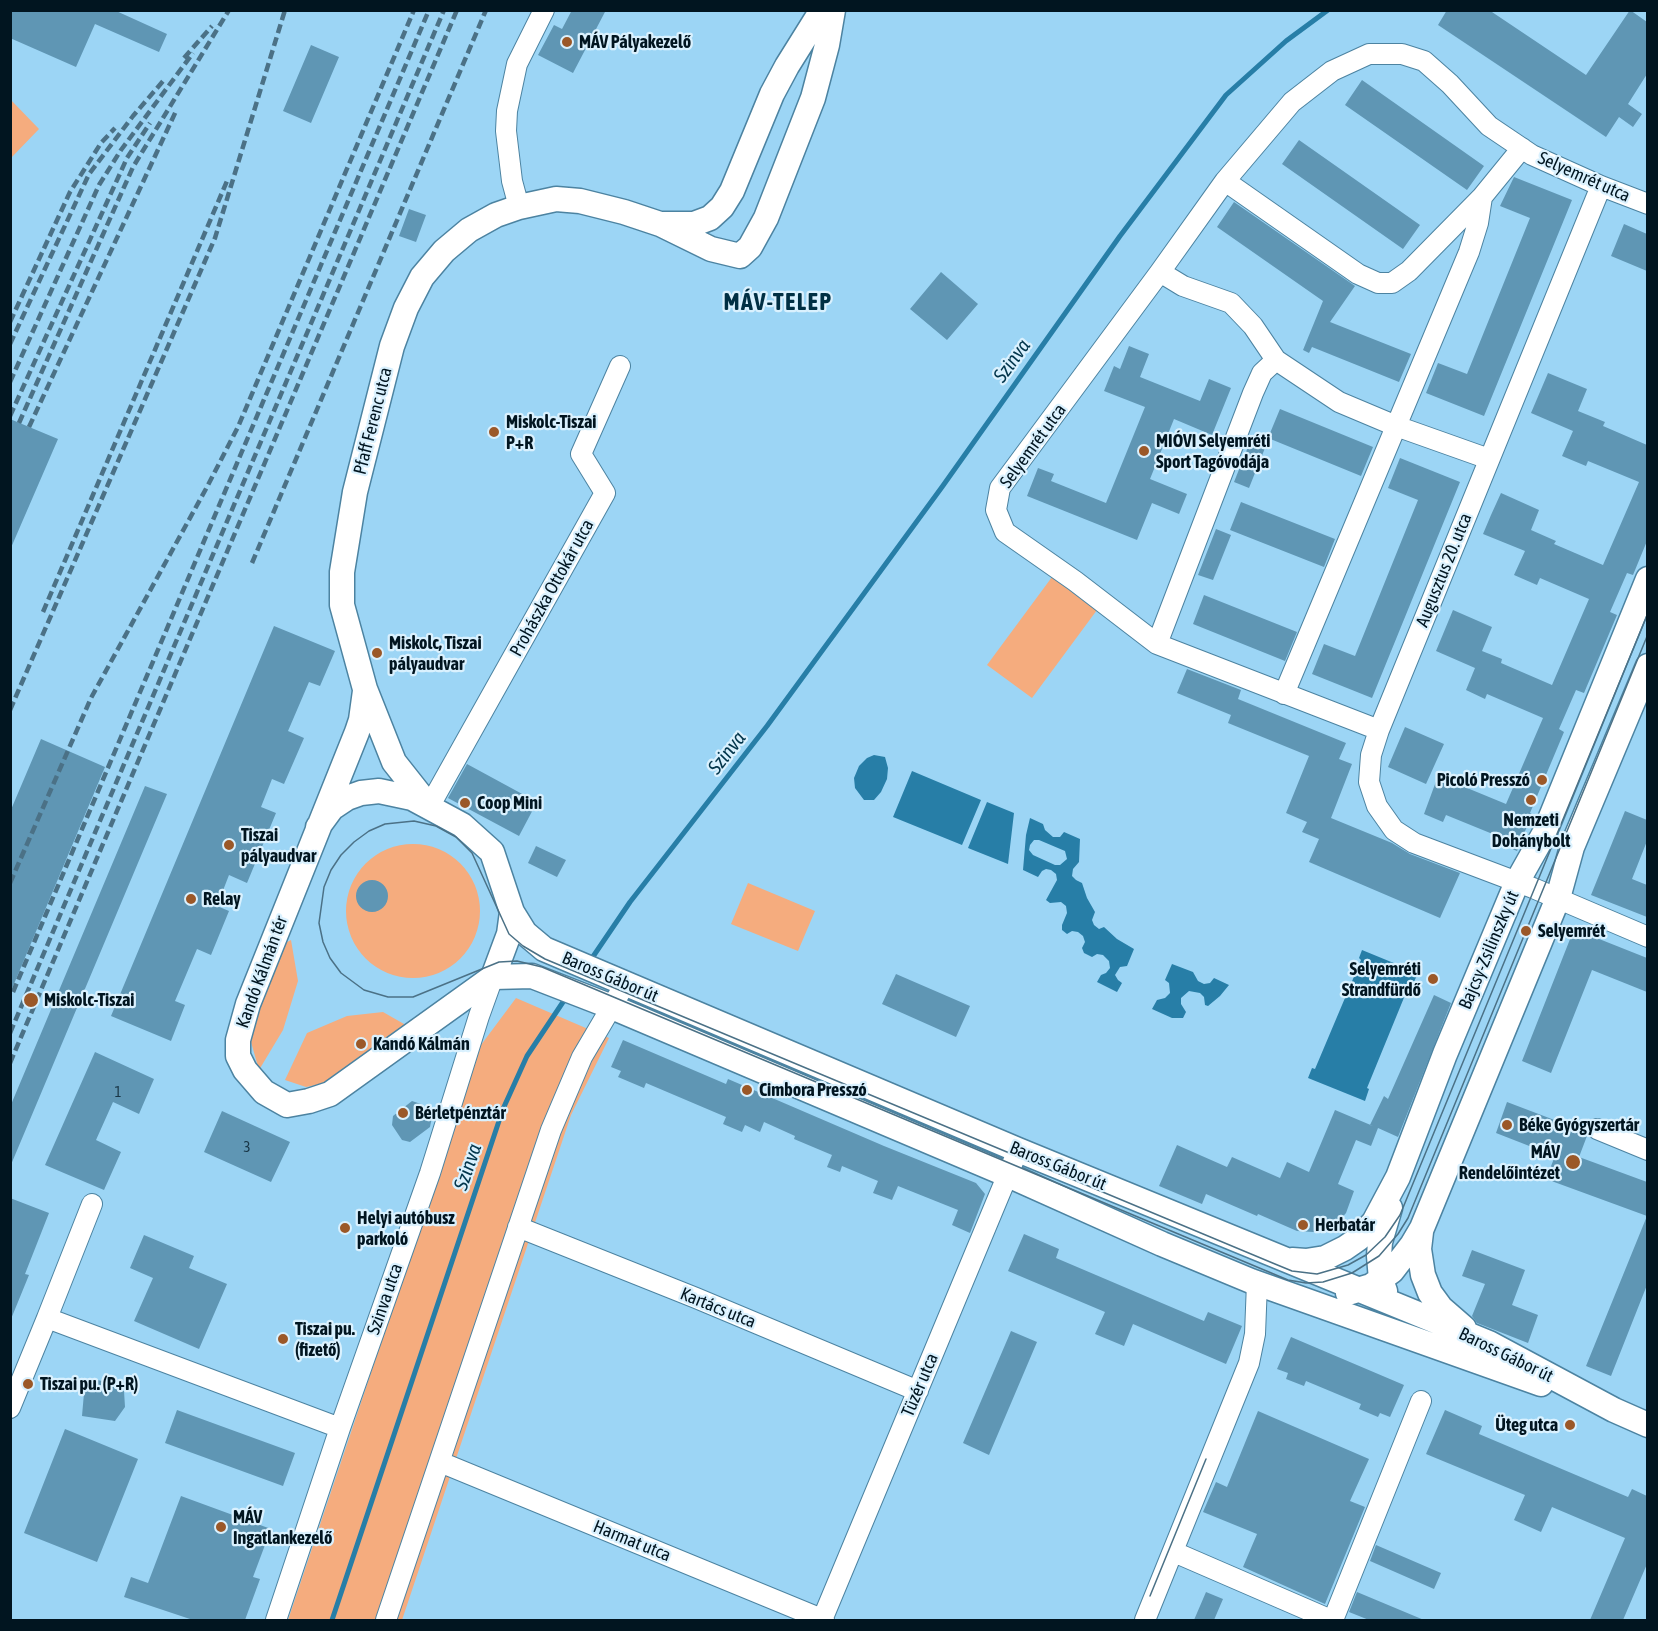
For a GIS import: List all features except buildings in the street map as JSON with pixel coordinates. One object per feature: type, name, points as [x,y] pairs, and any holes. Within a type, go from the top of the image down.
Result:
[{"type":"street","points":[[519,207],[511,171],[506,131],[507,111],[517,64],[544,10]]},
{"type":"street","points":[[660,224],[694,224],[710,218],[722,207],[732,191],[772,94],[822,10]]},
{"type":"street","name":"Pfaff Ferenc utca","points":[[365,689],[342,605],[342,572],[356,492],[392,346],[406,308],[422,277],[444,251],[469,230],[496,215],[519,207],[556,199],[580,201],[624,212],[660,224],[711,249],[740,256],[750,247],[766,218],[813,98],[827,45],[833,10]]},
{"type":"street","name":"Selyemrét utca","points":[[1378,730],[1157,644],[1075,581],[1005,532],[996,510],[1000,488],[1225,181],[1292,102],[1332,71],[1369,54],[1402,54],[1424,61],[1450,84],[1489,126],[1532,155],[1647,204]]},
{"type":"street","name":"Selyemrét utca","points":[[1225,181],[1358,274],[1378,284],[1392,283],[1409,271],[1482,196],[1522,148]]},
{"type":"street","name":"Augusztus 20. utca","points":[[1601,186],[1378,730],[1371,756],[1369,782],[1377,806],[1394,830],[1414,843],[1558,898],[1647,937]]},
{"type":"street","points":[[1284,694],[1469,252],[1478,223],[1482,196]]},
{"type":"street","points":[[1160,272],[1183,286],[1231,303],[1253,326],[1276,360],[1339,402],[1396,426],[1489,459]]},
{"type":"street","points":[[1157,644],[1253,393],[1262,373],[1276,360]]},
{"type":"street","name":"Prohászka Ottokár utca","points":[[429,807],[605,493],[581,454],[620,366]]},
{"type":"street","name":"Bajcsy-Zsilinszky út","points":[[1278,1258],[1316,1260],[1346,1248],[1374,1222],[1398,1177],[1445,1054],[1517,882],[1544,834],[1647,579]]},
{"type":"street","points":[[1290,1295],[1331,1297],[1359,1290],[1381,1280],[1402,1258],[1422,1228],[1558,898],[1572,847],[1647,666]]},
{"type":"street","points":[[365,689],[394,762],[429,807]]},
{"type":"street","name":"Kandó Kálmán tér","points":[[365,689],[363,712],[357,732],[248,1004],[238,1040],[238,1056],[245,1070],[264,1092],[287,1105],[309,1101],[330,1094],[493,977]]},
{"type":"street","points":[[318,827],[332,808],[347,798],[361,793],[379,791],[412,798],[462,825],[492,852],[512,912],[509,934],[493,977]]},
{"type":"street","name":"Baross Gábor út","points":[[512,912],[525,933],[544,949],[1018,1150],[1483,1341],[1647,1425]]},
{"type":"street","name":"Baross Gábor út","points":[[493,977],[532,976],[612,1007],[1008,1175],[1162,1244],[1290,1295],[1614,1410]]},
{"type":"street","name":"Szinva utca","points":[[276,1620],[429,1173],[493,977]]},
{"type":"street","points":[[386,1620],[563,1099],[582,1057],[625,984]]},
{"type":"street","points":[[1597,1129],[1647,1150]]},
{"type":"street","name":"Tüzér utca","points":[[823,1620],[1018,1150]]},
{"type":"street","points":[[1398,1177],[1380,1242],[1381,1280],[1395,1315],[1425,1344]]},
{"type":"street","points":[[10,1408],[92,1204]]},
{"type":"street","name":"Kartács utca","points":[[518,1227],[918,1391]]},
{"type":"street","points":[[1422,1228],[1419,1261],[1430,1293],[1452,1319],[1483,1341]]},
{"type":"street","points":[[1144,1620],[1174,1552],[1249,1363],[1255,1334],[1257,1282]]},
{"type":"street","points":[[46,1318],[340,1428]]},
{"type":"street","points":[[1174,1552],[1332,1620],[1421,1401]]},
{"type":"street","name":"Harmat utca","points":[[440,1462],[823,1620]]},
{"type":"shaded area","points":[[11,100],[39,129],[10,158]]},
{"type":"shaded area","points":[[1052,577],[1097,610],[1032,698],[987,665]]},
{"type":"shaded area","points":[[413,844],[438,850],[460,864],[474,886],[480,911],[474,936],[460,958],[438,972],[413,978],[388,972],[366,958],[352,936],[346,911],[352,886],[366,864],[388,850]]},
{"type":"shaded area","points":[[748,883],[815,911],[798,951],[731,924]]},
{"type":"shaded area","points":[[291,940],[298,981],[283,1030],[259,1070],[251,1042],[257,1012],[287,942]]},
{"type":"shaded area","points":[[516,998],[609,1038],[571,1115],[402,1620],[288,1620],[481,1045]]},
{"type":"shaded area","points":[[383,1012],[411,1028],[331,1082],[306,1087],[285,1080],[307,1033],[347,1016]]},
{"type":"water","points":[[874,755],[885,757],[888,768],[887,779],[874,800],[864,800],[855,788],[854,778],[859,766]]},
{"type":"water","points":[[912,771],[981,800],[962,845],[893,817]]},
{"type":"water","points":[[987,802],[1014,813],[1008,864],[968,848]]},
{"type":"water","points":[[1030,818],[1043,824],[1045,830],[1053,837],[1060,837],[1064,832],[1080,839],[1079,862],[1073,869],[1072,876],[1082,883],[1095,912],[1092,920],[1094,925],[1099,929],[1104,927],[1117,939],[1134,949],[1127,966],[1120,967],[1115,975],[1122,983],[1117,992],[1097,982],[1101,975],[1110,968],[1109,961],[1103,955],[1097,954],[1092,957],[1084,953],[1083,936],[1072,931],[1067,934],[1062,930],[1067,913],[1066,906],[1061,902],[1050,903],[1046,900],[1057,880],[1056,874],[1046,869],[1038,877],[1023,870]],"holes":[[[1034,840],[1039,840],[1065,851],[1067,859],[1060,865],[1055,865],[1033,855],[1029,850]]]},
{"type":"water","points":[[1362,950],[1418,973],[1413,984],[1410,983],[1367,1088],[1369,1089],[1365,1101],[1308,1078],[1312,1068],[1315,1069],[1361,960],[1359,958]]},
{"type":"water","points":[[1172,964],[1193,972],[1198,981],[1204,984],[1210,983],[1214,978],[1229,985],[1208,1006],[1205,1005],[1204,997],[1200,993],[1189,991],[1181,998],[1181,1004],[1186,1012],[1183,1018],[1172,1018],[1152,1009],[1157,1000],[1165,998],[1170,993],[1169,983],[1165,980]]},
{"type":"waterway","name":"Szinva","points":[[590,961],[630,902],[767,726],[942,487],[1120,236],[1226,95],[1286,41],[1328,10]]},
{"type":"waterway","name":"Szinva","points":[[332,1620],[503,1109],[527,1056],[567,996]]},
{"type":"tram line","points":[[1648,613],[1400,1215],[1385,1237],[1366,1255],[1348,1265],[1317,1274],[1292,1271],[545,959],[523,946],[509,934],[472,853],[456,837],[436,826],[414,821],[385,824],[369,831],[341,855],[324,887],[319,923],[323,942],[330,958],[341,973],[364,990],[388,997],[413,997],[499,962],[517,961],[542,967],[1288,1280],[1306,1283],[1323,1282],[1352,1273],[1379,1256],[1408,1218],[1648,634]]},
{"type":"tram line","points":[[1150,1596],[1206,1459]]},
{"type":"railway","points":[[19,423],[133,167],[229,10]]},
{"type":"railway","points":[[10,710],[215,238],[285,10]]},
{"type":"railway","points":[[10,883],[91,698],[238,427],[414,10]]},
{"type":"railway","points":[[13,992],[429,10]]},
{"type":"railway","points":[[10,1033],[444,10]]},
{"type":"railway","points":[[10,1063],[457,10]]},
{"type":"railway","points":[[252,563],[486,10]]},
{"type":"railway","points":[[184,58],[212,26]]},
{"type":"railway","points":[[10,382],[99,185],[121,150],[193,53]]},
{"type":"railway","points":[[10,344],[89,174],[164,80]]},
{"type":"railway","points":[[29,427],[176,111]]},
{"type":"railway","points":[[10,416],[127,158],[150,123]]},
{"type":"railway","points":[[10,322],[70,192],[101,143],[115,128]]},
{"type":"railway","points":[[43,612],[227,181]]},
{"type":"place","name":"MÁV Pályakezelő","points":[[567,42]]},
{"type":"place","name":"Miskolc-Tiszai P+R","points":[[494,432]]},
{"type":"place","name":"MIÓVI Selyemréti Sport Tagóvodája","points":[[1144,451]]},
{"type":"place","name":"Miskolc, Tiszai pályaudvar","points":[[377,653]]},
{"type":"place","name":"Picoló Presszó","points":[[1542,780]]},
{"type":"place","name":"Nemzeti Dohánybolt","points":[[1531,800]]},
{"type":"place","name":"Coop Mini","points":[[465,803]]},
{"type":"place","name":"Tiszai pályaudvar","points":[[229,845]]},
{"type":"place","name":"Relay","points":[[191,899]]},
{"type":"place","name":"Selyemrét","points":[[1526,931]]},
{"type":"place","name":"Selyemréti Strandfürdő","points":[[1433,979]]},
{"type":"place","name":"Miskolc-Tiszai","points":[[31,1000]]},
{"type":"place","name":"Kandó Kálmán","points":[[361,1044]]},
{"type":"place","name":"Cimbora Presszó","points":[[747,1090]]},
{"type":"place","name":"Bérletpénztár","points":[[403,1113]]},
{"type":"place","name":"Béke Gyógyszertár","points":[[1507,1125]]},
{"type":"place","name":"MÁV Rendelőintézet","points":[[1573,1162]]},
{"type":"place","name":"Herbatár","points":[[1303,1225]]},
{"type":"place","name":"Helyi autóbusz parkoló","points":[[345,1228]]},
{"type":"place","name":"Tiszai pu. (fizető)","points":[[283,1339]]},
{"type":"place","name":"Tiszai pu. (P+R)","points":[[28,1384]]},
{"type":"place","name":"Üteg utca","points":[[1570,1425]]},
{"type":"place","name":"MÁV Ingatlankezelő","points":[[221,1527]]},
{"type":"district","name":"MÁV-TELEP","points":[[778,302]]}]
